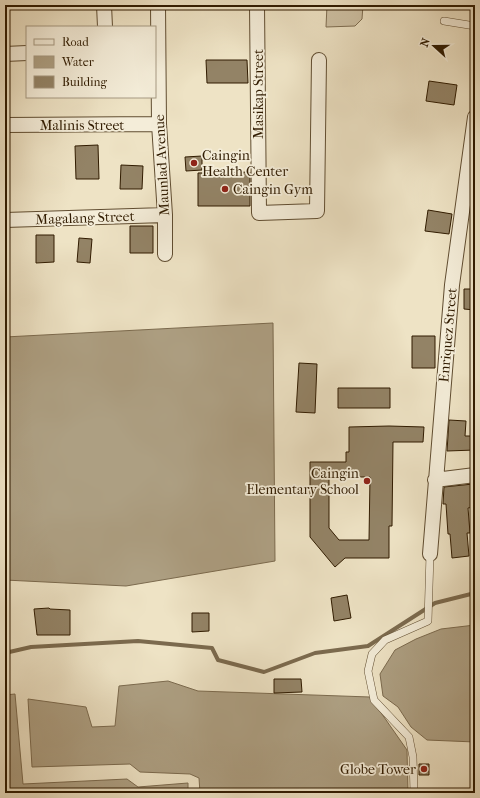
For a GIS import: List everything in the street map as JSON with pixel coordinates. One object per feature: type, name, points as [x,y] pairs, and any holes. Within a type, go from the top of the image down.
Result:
[{"type":"street","points":[[104,5],[105,26]]},
{"type":"street","name":"Maunlad Avenue","points":[[158,5],[157,50],[159,124],[165,215],[165,254]]},
{"type":"street","name":"Masikap Street","points":[[257,5],[259,214],[317,211],[319,60]]},
{"type":"street","points":[[5,54],[26,53]]},
{"type":"street","name":"Enriquez Street","points":[[430,554],[452,285],[475,118]]},
{"type":"street","name":"Malinis Street","points":[[5,125],[159,124]]},
{"type":"street","name":"Magalang Street","points":[[5,220],[165,215]]},
{"type":"street","points":[[435,480],[475,475]]},
{"type":"lane","points":[[444,21],[475,26]]},
{"type":"lane","points":[[414,793],[413,757],[408,737],[374,700],[368,671],[372,654],[385,640],[428,621],[430,554]]},
{"type":"shaded area","points":[[327,5],[363,5],[362,19],[355,26],[326,27]]},
{"type":"water","points":[[273,323],[275,561],[126,586],[5,580],[5,337]]},
{"type":"water","points":[[475,625],[475,742],[427,740],[411,727],[398,707],[383,696],[380,674],[395,650],[416,639],[441,629]]},
{"type":"water","points":[[168,681],[198,691],[370,697],[407,750],[408,793],[200,793],[199,778],[190,774],[140,772],[130,764],[32,767],[28,699],[86,707],[92,727],[115,726],[119,686]]},
{"type":"water","points":[[15,694],[23,784],[127,779],[138,787],[188,783],[188,793],[5,793],[5,695]]},
{"type":"building","points":[[206,60],[247,60],[248,83],[207,83]]},
{"type":"building","points":[[429,81],[457,85],[454,105],[426,101]]},
{"type":"building","points":[[98,145],[99,179],[76,179],[75,146]]},
{"type":"building","name":"Caingin Health Center","points":[[202,156],[202,170],[186,171],[185,157]]},
{"type":"building","points":[[121,165],[143,166],[142,189],[120,189]]},
{"type":"building","name":"Caingin Gym","points":[[250,172],[250,206],[198,206],[198,173]]},
{"type":"building","points":[[428,210],[452,214],[449,234],[425,231]]},
{"type":"building","points":[[130,226],[153,226],[153,253],[130,253]]},
{"type":"building","points":[[36,235],[54,235],[54,262],[36,263]]},
{"type":"building","points":[[79,238],[92,239],[90,263],[77,262]]},
{"type":"building","points":[[464,289],[475,289],[475,310],[464,309]]},
{"type":"building","points":[[412,336],[435,336],[435,368],[412,368]]},
{"type":"building","points":[[299,363],[317,364],[315,413],[296,412]]},
{"type":"building","points":[[338,388],[390,388],[390,408],[338,408]]},
{"type":"building","points":[[449,420],[466,421],[465,436],[475,436],[475,450],[447,451]]},
{"type":"building","points":[[349,427],[424,427],[423,442],[393,442],[392,526],[389,526],[389,558],[345,558],[335,567],[310,537],[310,462],[346,462],[346,452],[349,452]],"holes":[[[329,477],[370,477],[369,540],[339,540],[329,528]]]},
{"type":"building","points":[[473,484],[474,507],[468,508],[470,533],[467,533],[469,556],[452,558],[450,534],[448,534],[446,504],[443,504],[444,487]]},
{"type":"building","points":[[347,595],[351,618],[334,621],[331,598]]},
{"type":"building","points":[[49,608],[70,610],[70,635],[37,635],[34,609]]},
{"type":"building","points":[[192,613],[209,613],[209,631],[192,632]]},
{"type":"building","points":[[274,679],[301,679],[302,692],[274,693]]},
{"type":"building","name":"Globe Tower","points":[[419,764],[429,764],[429,775],[419,775]]},
{"type":"waterway","points":[[5,653],[31,647],[138,641],[212,648],[218,660],[264,672],[315,653],[368,646],[435,603],[475,593]]},
{"type":"place","name":"Caingin Health Center","points":[[194,163]]},
{"type":"place","name":"Caingin Gym","points":[[225,189]]},
{"type":"place","name":"Caingin Elementary School","points":[[367,481]]},
{"type":"place","name":"Globe Tower","points":[[424,769]]}]
